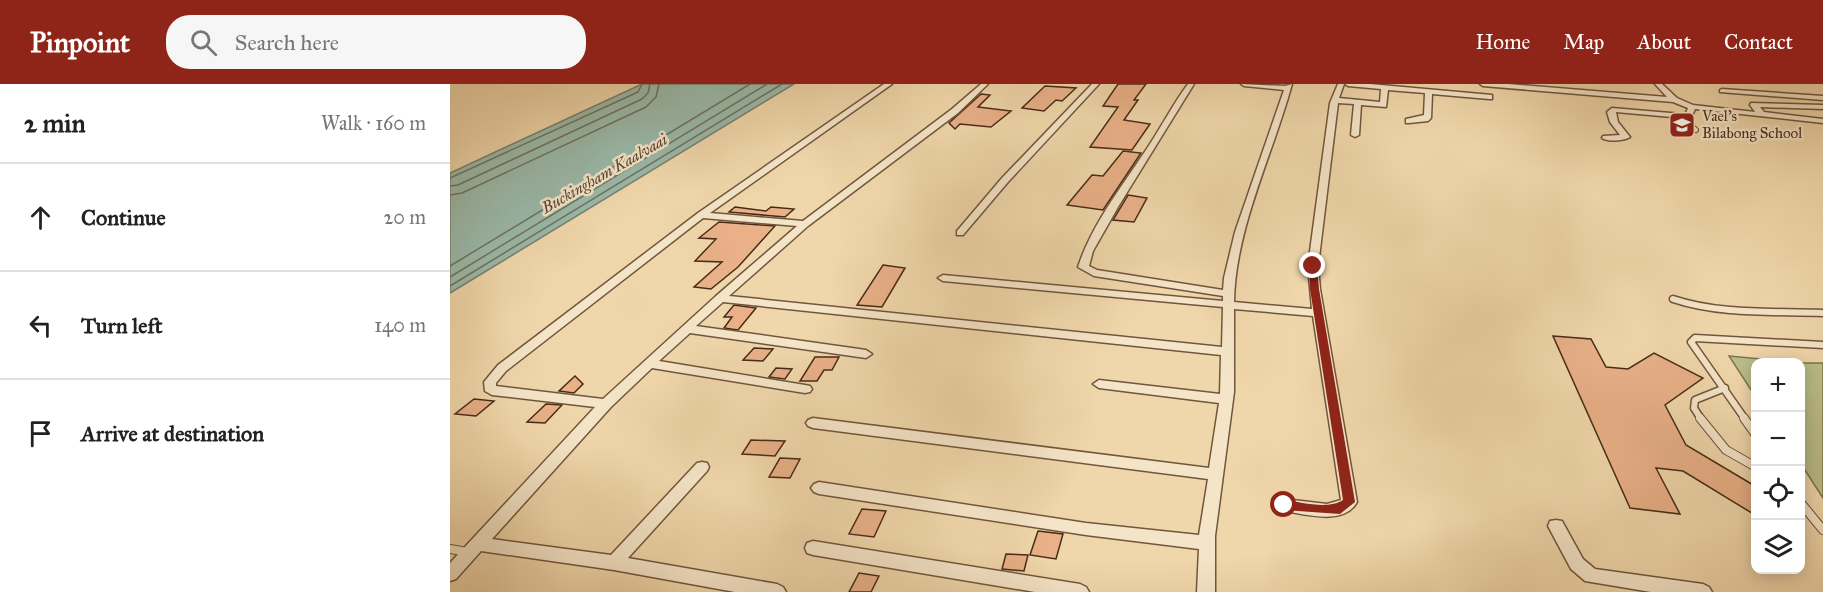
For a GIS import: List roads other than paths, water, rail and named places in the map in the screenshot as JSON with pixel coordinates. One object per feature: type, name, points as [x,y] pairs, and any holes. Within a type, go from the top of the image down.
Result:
[{"type":"street","points":[[606,404],[497,392],[490,388],[490,382],[502,368],[701,214],[889,84]]},
{"type":"street","points":[[450,574],[476,549],[606,404],[720,298],[805,224],[955,111],[985,84]]},
{"type":"street","points":[[960,233],[1005,180],[1096,84]]},
{"type":"street","points":[[1191,84],[1113,207],[1088,251],[1083,267],[1094,273],[1229,300],[1319,313]]},
{"type":"street","points":[[1206,592],[1207,543],[1226,399],[1229,278],[1240,232],[1289,86],[1244,84]]},
{"type":"street","points":[[1284,505],[1328,510],[1340,509],[1349,502],[1314,289],[1314,250],[1335,100],[1341,84]]},
{"type":"street","points":[[1348,84],[1489,97]]},
{"type":"street","points":[[1483,84],[1674,100],[1692,107],[1823,121]]},
{"type":"street","points":[[1658,84],[1674,100]]},
{"type":"street","points":[[1335,100],[1384,104],[1385,87]]},
{"type":"street","points":[[1722,91],[1823,98]]},
{"type":"street","points":[[1409,121],[1425,119],[1428,116],[1429,92]]},
{"type":"street","points":[[1355,135],[1358,103]]},
{"type":"street","points":[[1762,115],[1754,105],[1823,107]]},
{"type":"street","points":[[1606,138],[1623,139],[1626,137],[1611,117],[1611,112],[1680,116],[1689,114],[1692,107]]},
{"type":"street","points":[[701,214],[805,224]]},
{"type":"street","points":[[943,278],[1229,300]]},
{"type":"street","points":[[720,298],[1228,352]]},
{"type":"street","points":[[689,329],[866,354]]},
{"type":"street","points":[[650,364],[805,389]]},
{"type":"street","points":[[1099,384],[1226,399]]},
{"type":"street","points":[[813,423],[1216,474]]},
{"type":"street","points":[[614,563],[702,467]]},
{"type":"street","points":[[819,489],[1086,529],[1207,543]]},
{"type":"street","points":[[1556,526],[1576,564],[1591,576],[1703,592]]},
{"type":"street","points":[[813,548],[1080,592]]},
{"type":"street","points":[[476,549],[614,563],[777,592]]},
{"type":"lane","points":[[1680,116],[1696,130]]},
{"type":"lane","points":[[1673,299],[1684,304],[1706,307],[1823,313]]},
{"type":"lane","points":[[1751,429],[1691,342],[1695,338],[1823,345]]},
{"type":"lane","points":[[1725,388],[1695,400],[1694,408],[1720,446],[1736,458],[1753,466]]},
{"type":"lane","points":[[1805,508],[1823,530]]},
{"type":"lane","points":[[450,549],[476,549]]},
{"type":"water","name":"Buckingham Kaalvaai","points":[[642,84],[794,84],[450,293],[450,173]]},
{"type":"place","name":"Vael's Bilabong School","points":[[1682,125]]}]
